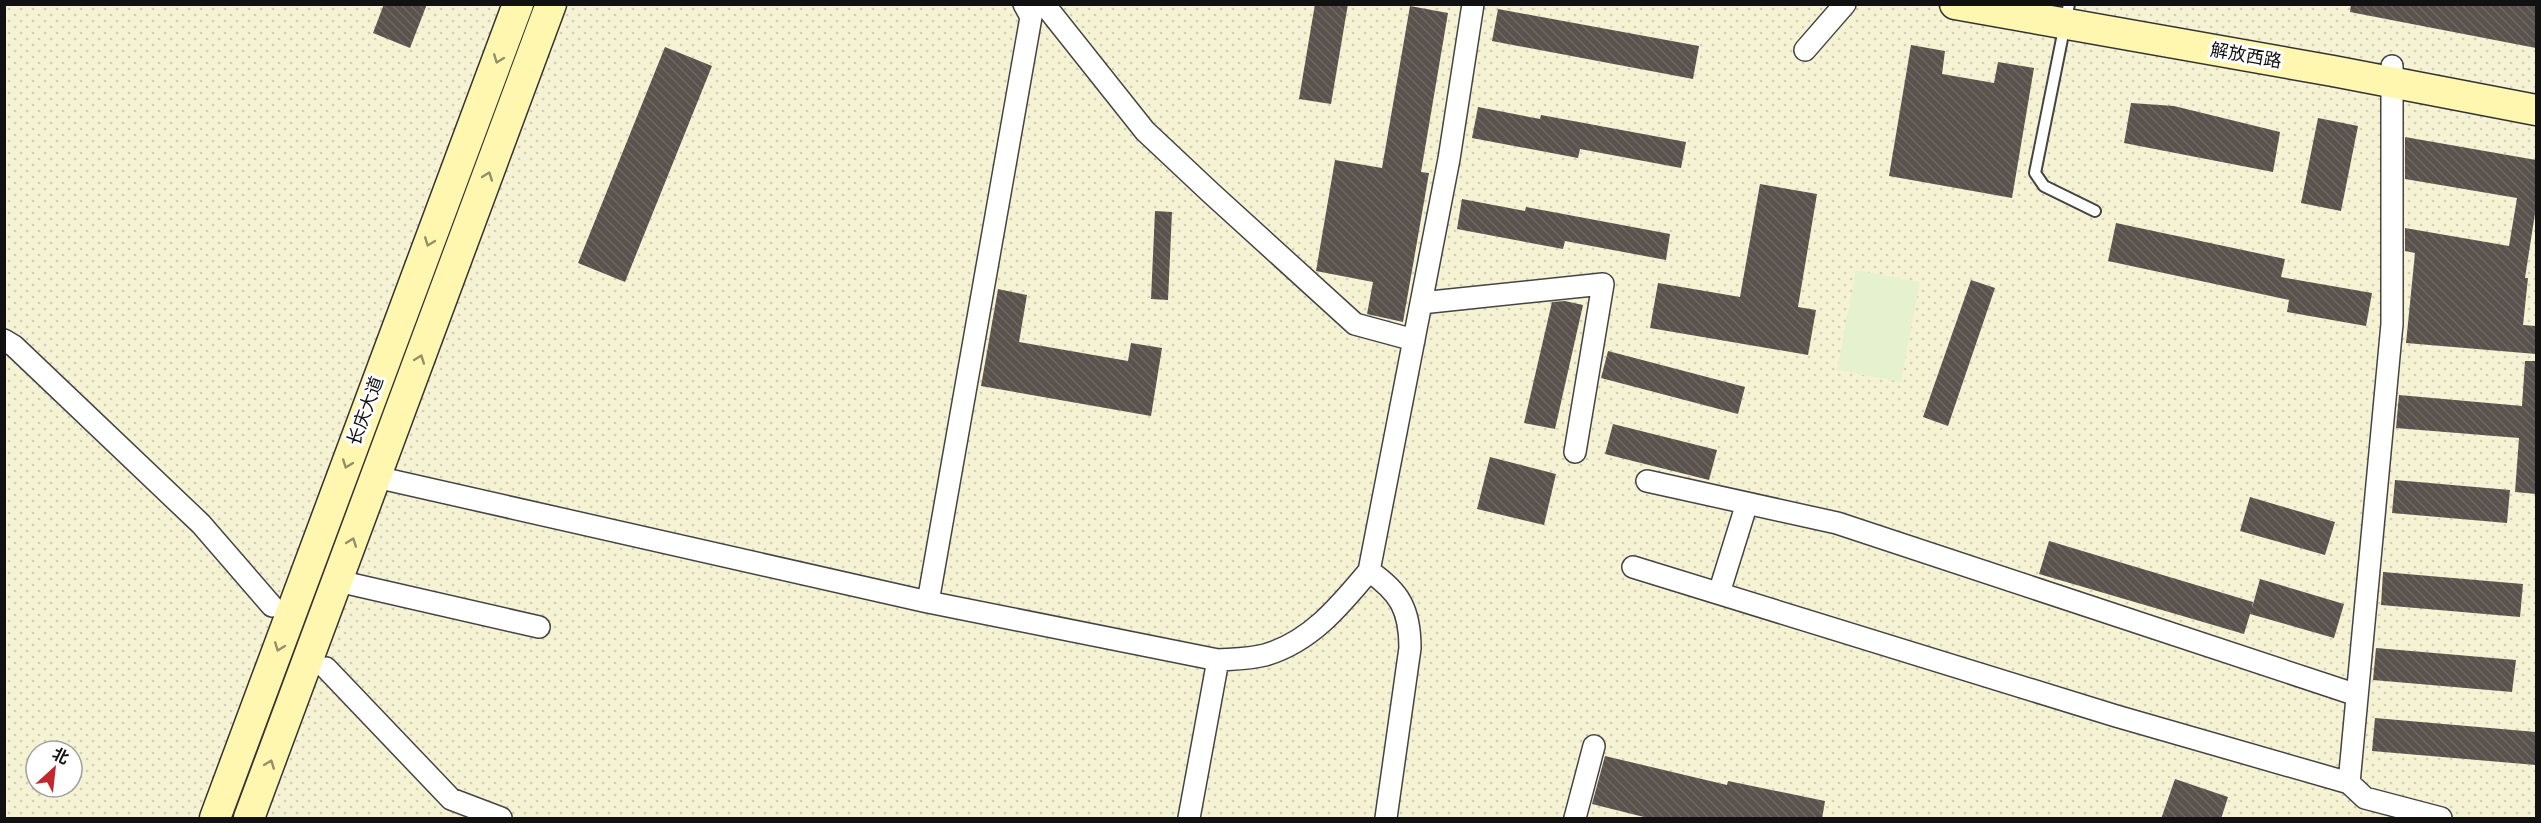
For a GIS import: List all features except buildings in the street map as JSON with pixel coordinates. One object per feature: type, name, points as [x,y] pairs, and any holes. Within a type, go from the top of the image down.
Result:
[{"type":"main road","name":"长庆大道","points":[[215,819],[518,4]]},
{"type":"main road","name":"长庆大道","points":[[249,819],[551,4]]},
{"type":"main road","name":"解放西路","points":[[1955,4],[2063,10],[2392,74],[2536,110]]},
{"type":"main road","name":"解放西路","points":[[2392,74],[2536,94]]},
{"type":"street","points":[[928,602],[1031,17],[1024,4]]},
{"type":"street","points":[[1044,4],[1145,131],[1355,324],[1414,340]]},
{"type":"street","points":[[376,477],[928,602],[1218,660],[1264,656],[1306,637],[1340,606],[1369,572],[1449,159],[1473,4]]},
{"type":"street","points":[[1805,50],[1845,4]]},
{"type":"street","points":[[2349,783],[2392,324],[2392,74]]},
{"type":"street","points":[[1421,303],[1602,284],[1575,453]]},
{"type":"street","points":[[4,340],[14,346],[201,524],[272,606]]},
{"type":"street","points":[[1647,482],[1837,523],[2357,695]]},
{"type":"street","points":[[1719,593],[1747,503]]},
{"type":"street","points":[[1633,567],[2116,716],[2349,783],[2365,798],[2441,819]]},
{"type":"street","points":[[1369,572],[1388,584],[1402,603],[1410,624],[1410,648],[1386,819]]},
{"type":"street","points":[[338,581],[539,627]]},
{"type":"street","points":[[1189,819],[1218,660]]},
{"type":"street","points":[[326,668],[451,799],[501,819]]},
{"type":"street","points":[[1575,819],[1594,746]]},
{"type":"lane","points":[[2063,10],[2036,173],[2044,186],[2095,211]]},
{"type":"shaded area","points":[[5,5],[2536,5],[2536,818],[5,818]]},
{"type":"green space","points":[[1856,270],[1920,282],[1901,382],[1837,370]]}]
